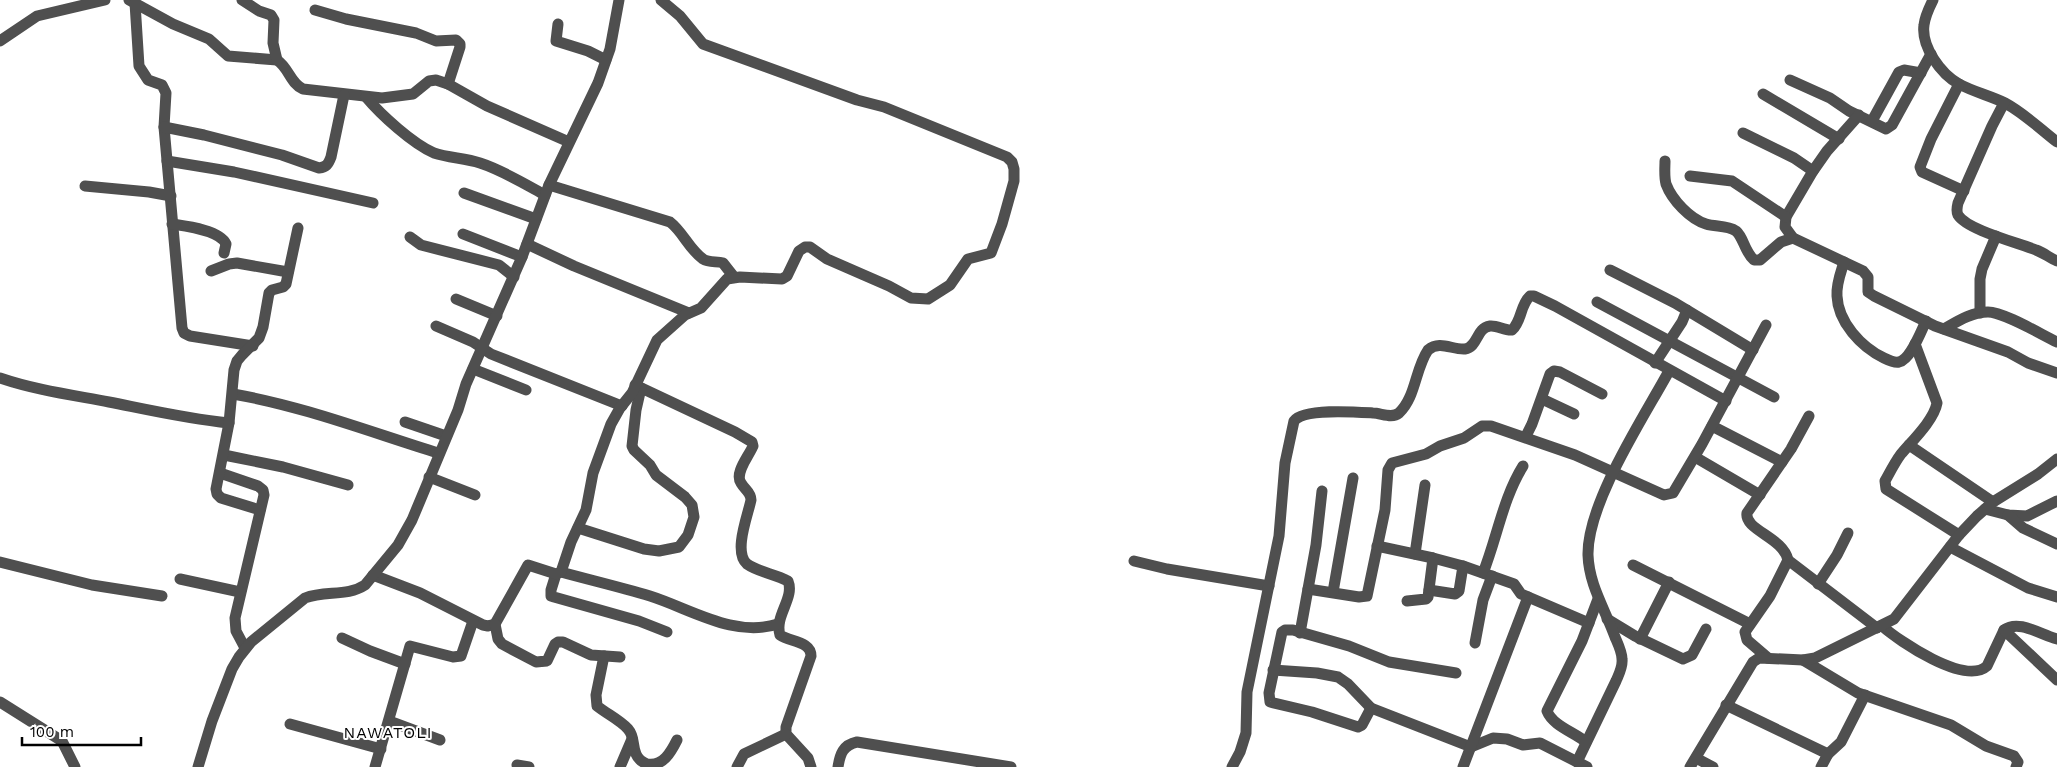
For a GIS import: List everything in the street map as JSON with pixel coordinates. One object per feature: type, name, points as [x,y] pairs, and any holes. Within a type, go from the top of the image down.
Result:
[{"type":"street","points":[[0,41],[37,16],[105,0]]},
{"type":"street","points":[[242,0],[259,11],[271,15],[274,20],[273,43],[277,60]]},
{"type":"street","points":[[198,767],[229,675],[245,648],[305,598],[317,594],[357,590],[365,585],[405,534],[458,410],[472,370],[514,277],[547,190],[589,103],[606,60],[619,0]]},
{"type":"street","points":[[578,528],[644,549],[660,551],[678,547],[688,535],[693,522],[692,505],[685,497],[656,475],[650,465],[632,446],[638,387],[657,340],[689,313],[701,308],[721,284],[734,277],[782,279],[787,276],[799,251],[805,246],[810,247],[827,259],[889,286],[911,298],[928,299],[936,296],[950,285],[968,259],[991,253],[1013,185],[1014,169],[1012,162],[1002,154],[884,108],[703,44],[680,16],[661,0]]},
{"type":"street","points":[[1933,0],[1924,25],[1924,35],[1932,54],[1945,73],[1959,84],[2018,111],[2057,142]]},
{"type":"street","points":[[132,1],[173,24],[208,39],[228,56],[277,60],[282,64],[296,86],[304,89],[382,98],[412,94],[429,81],[436,80],[448,84],[486,106],[569,142]]},
{"type":"street","points":[[132,1],[139,66],[148,80],[165,88],[164,128],[180,315],[184,333],[210,340],[253,346]]},
{"type":"street","points":[[315,10],[346,19],[416,33],[436,41],[456,40],[460,44],[460,48],[448,84]]},
{"type":"street","points":[[558,24],[556,41],[588,51],[606,60]]},
{"type":"street","points":[[1790,80],[1830,98],[1859,116],[1884,128],[1889,128],[1932,54]]},
{"type":"street","points":[[1872,121],[1899,72],[1904,70],[1921,73]]},
{"type":"street","points":[[1959,84],[1931,139],[1920,168],[1922,172],[1964,191]]},
{"type":"street","points":[[1763,94],[1839,139]]},
{"type":"street","points":[[164,128],[204,135],[282,155],[318,168],[324,168],[331,157],[344,95]]},
{"type":"street","points":[[366,97],[382,116],[425,148],[434,152],[480,163],[547,190],[670,222],[703,258],[723,263],[734,277]]},
{"type":"street","points":[[2004,103],[1992,126],[1957,208],[1959,216],[1968,223],[1996,236],[2039,251],[2057,261]]},
{"type":"street","points":[[1859,116],[1813,171],[1786,217],[1785,227],[1793,238],[1866,274],[1868,281],[1866,289],[1874,296],[1944,329],[2008,352],[2028,363],[2057,373]]},
{"type":"street","points":[[1743,133],[1788,155],[1813,171]]},
{"type":"street","points":[[167,161],[234,172],[373,203]]},
{"type":"street","points":[[1665,161],[1666,183],[1677,201],[1697,220],[1735,230],[1740,236],[1745,249],[1754,260],[1760,260],[1781,242],[1793,238]]},
{"type":"street","points":[[1690,176],[1732,181],[1786,217]]},
{"type":"street","points":[[85,186],[171,196]]},
{"type":"street","points":[[464,193],[536,219]]},
{"type":"street","points":[[172,224],[196,228],[222,238],[226,244],[224,253]]},
{"type":"street","points":[[260,510],[221,498],[217,494],[216,489],[224,455],[237,361],[259,338],[263,327],[269,293],[272,290],[284,287],[298,228]]},
{"type":"street","points":[[463,234],[522,257]]},
{"type":"street","points":[[1980,313],[1980,279],[1996,236]]},
{"type":"street","points":[[410,237],[418,244],[499,265],[514,277]]},
{"type":"street","points":[[527,244],[582,270],[689,313]]},
{"type":"street","points":[[1844,262],[1836,294],[1838,307],[1853,333],[1863,345],[1890,361],[1898,362],[1906,358],[1916,344],[1926,321]]},
{"type":"street","points":[[211,271],[237,263],[288,272]]},
{"type":"street","points":[[1610,270],[1640,284],[1753,350]]},
{"type":"street","points":[[1232,767],[1244,741],[1247,692],[1279,536],[1285,463],[1294,420],[1297,417],[1328,413],[1370,412],[1394,416],[1398,414],[1408,399],[1421,363],[1428,350],[1438,345],[1468,348],[1472,346],[1483,328],[1488,326],[1512,330],[1516,326],[1523,306],[1530,296],[1555,306],[1726,401]]},
{"type":"street","points":[[456,299],[497,316]]},
{"type":"street","points":[[1597,302],[1774,397]]},
{"type":"street","points":[[1655,363],[1676,332],[1686,310]]},
{"type":"street","points":[[1944,329],[1964,318],[1989,312],[2000,314],[2057,342]]},
{"type":"street","points":[[1308,589],[1360,597],[1367,596],[1385,510],[1388,470],[1392,463],[1426,454],[1440,446],[1464,438],[1482,426],[1501,428],[1526,436],[1669,495],[1676,490],[1695,457],[1766,325]]},
{"type":"street","points":[[436,326],[473,342],[491,354],[622,406]]},
{"type":"street","points":[[1916,344],[1937,403],[1933,413],[1900,456],[1885,481],[1886,489],[1959,535]]},
{"type":"street","points":[[472,370],[526,390]]},
{"type":"street","points":[[1526,436],[1550,374],[1554,370],[1602,394]]},
{"type":"street","points":[[1274,670],[1317,673],[1338,677],[1348,684],[1371,708],[1471,747],[1493,738],[1507,739],[1523,745],[1540,743],[1582,764],[1586,742],[1621,669],[1622,659],[1608,619],[1598,599],[1589,569],[1590,534],[1598,509],[1614,472],[1669,371]]},
{"type":"street","points":[[0,378],[32,388],[163,414],[229,422]]},
{"type":"street","points":[[638,387],[622,406],[611,424],[593,474],[586,510],[551,590],[551,596],[639,621],[667,632]]},
{"type":"street","points":[[638,387],[727,428],[752,442],[753,446],[739,472],[741,483],[751,495],[752,500],[740,544],[741,552],[748,564],[788,581],[790,585],[778,624],[780,634],[785,638],[808,646],[811,650],[811,656],[786,727],[786,734],[790,741],[808,758],[811,767]]},
{"type":"street","points":[[233,394],[257,398],[320,415],[438,454]]},
{"type":"street","points":[[1542,398],[1574,414]]},
{"type":"street","points":[[1809,416],[1782,462],[1747,513],[1748,522],[1780,544],[1788,560],[1818,584],[1879,627],[1922,654],[1962,669],[1983,670],[1987,666],[2004,630],[2014,626],[2057,639]]},
{"type":"street","points":[[404,422],[446,436]]},
{"type":"street","points":[[1712,426],[1782,462]]},
{"type":"street","points":[[1909,445],[1989,505],[2008,514],[2023,528],[2057,544]]},
{"type":"street","points":[[224,455],[284,467],[348,485]]},
{"type":"street","points":[[1695,457],[1760,495]]},
{"type":"street","points":[[1713,767],[1693,762],[1753,662],[1759,658],[1803,660],[1815,658],[1894,619],[1959,535],[1989,505],[2038,474],[2057,459]]},
{"type":"street","points":[[1476,644],[1492,550],[1513,484],[1523,466]]},
{"type":"street","points":[[220,474],[258,486],[263,490],[264,495],[235,618],[236,631],[245,648]]},
{"type":"street","points":[[429,477],[475,495]]},
{"type":"street","points":[[1333,592],[1353,478]]},
{"type":"street","points":[[1415,554],[1425,485]]},
{"type":"street","points":[[1300,632],[1322,491]]},
{"type":"street","points":[[2008,514],[2027,516],[2057,501]]},
{"type":"street","points":[[1818,584],[1848,534]]},
{"type":"street","points":[[1377,546],[1463,566],[1514,584],[1521,594],[1589,623]]},
{"type":"street","points":[[1950,547],[2028,588],[2057,597]]},
{"type":"street","points":[[1407,601],[1426,599],[1433,558]]},
{"type":"street","points":[[1768,658],[1746,640],[1745,632],[1770,596],[1788,560]]},
{"type":"street","points":[[0,562],[92,585],[162,596]]},
{"type":"street","points":[[1134,562],[1269,586]]},
{"type":"street","points":[[620,657],[586,654],[563,642],[558,642],[555,644],[547,661],[536,662],[502,644],[498,639],[495,624],[528,564],[643,594],[716,621],[756,628],[778,624]]},
{"type":"street","points":[[1633,565],[1750,624]]},
{"type":"street","points":[[1429,590],[1450,594],[1458,592],[1463,566]]},
{"type":"street","points":[[373,575],[420,593],[473,621],[488,626],[495,624]]},
{"type":"street","points":[[180,579],[240,592]]},
{"type":"street","points":[[1640,639],[1669,582]]},
{"type":"street","points":[[1463,767],[1528,597]]},
{"type":"street","points":[[1586,742],[1559,725],[1547,711],[1589,623],[1598,599]]},
{"type":"street","points":[[1608,619],[1640,639],[1678,657],[1688,658],[1692,655],[1706,629]]},
{"type":"street","points":[[375,767],[410,646],[453,657],[461,656],[473,621]]},
{"type":"street","points":[[1371,708],[1362,725],[1358,727],[1312,712],[1270,702],[1268,698],[1282,632],[1286,630],[1300,632],[1349,646],[1389,662],[1456,673]]},
{"type":"street","points":[[2004,630],[2057,680]]},
{"type":"street","points":[[342,638],[370,652],[405,664]]},
{"type":"street","points":[[604,656],[596,695],[597,706],[625,726],[633,736],[636,756],[642,762],[651,765],[658,764],[665,759],[677,740]]},
{"type":"street","points":[[1803,660],[1865,696],[1950,725],[1986,746],[2014,756],[2018,762],[2016,767]]},
{"type":"street","points":[[1821,767],[1828,754],[1840,742],[1865,696]]},
{"type":"street","points":[[0,702],[62,741],[75,767]]},
{"type":"street","points":[[1726,706],[1828,754]]},
{"type":"street","points":[[389,721],[440,740]]},
{"type":"street","points":[[290,724],[381,749]]},
{"type":"street","points":[[737,767],[744,754],[786,734]]},
{"type":"street","points":[[620,767],[633,736]]},
{"type":"street","points":[[838,767],[844,748],[857,742],[1011,767]]},
{"type":"street","points":[[517,765],[529,767]]},
{"type":"district","name":"NAWATOLI","points":[[388,732]]}]
